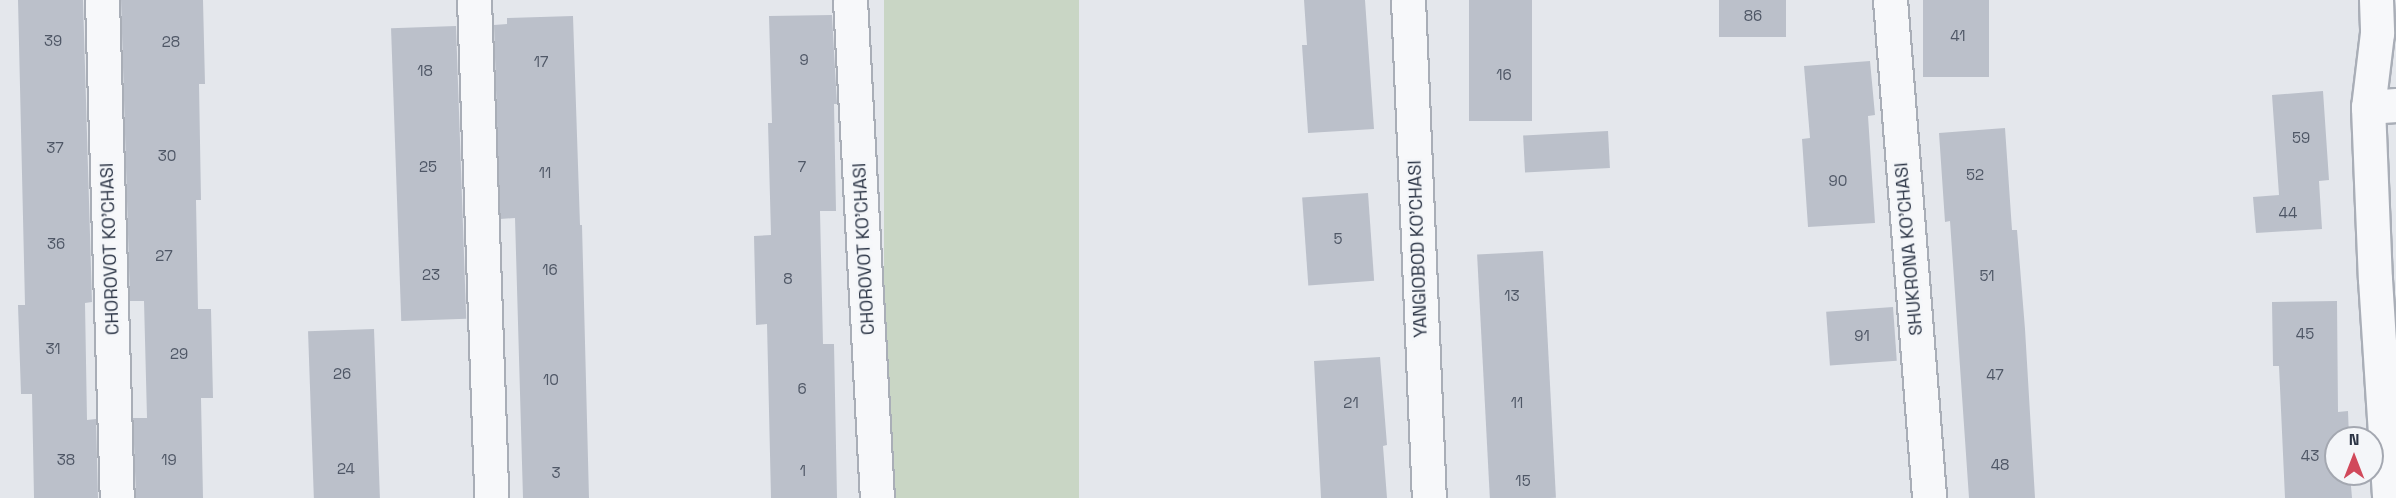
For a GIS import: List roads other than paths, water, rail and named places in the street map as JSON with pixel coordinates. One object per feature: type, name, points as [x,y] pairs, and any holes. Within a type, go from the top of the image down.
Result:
[{"type":"street","name":"CHOROVOT KO'CHASI","points":[[102,0],[117,498]]},
{"type":"street","points":[[474,0],[491,498]]},
{"type":"street","name":"CHOROVOT KO'CHASI","points":[[850,0],[877,498]]},
{"type":"street","name":"YANGIOBOD KO'CHASI","points":[[1408,0],[1429,498]]},
{"type":"street","name":"SHUKRONA KO'CHASI","points":[[1890,0],[1929,498]]},
{"type":"street","points":[[2376,0],[2382,106],[2375,279],[2389,498]]}]
